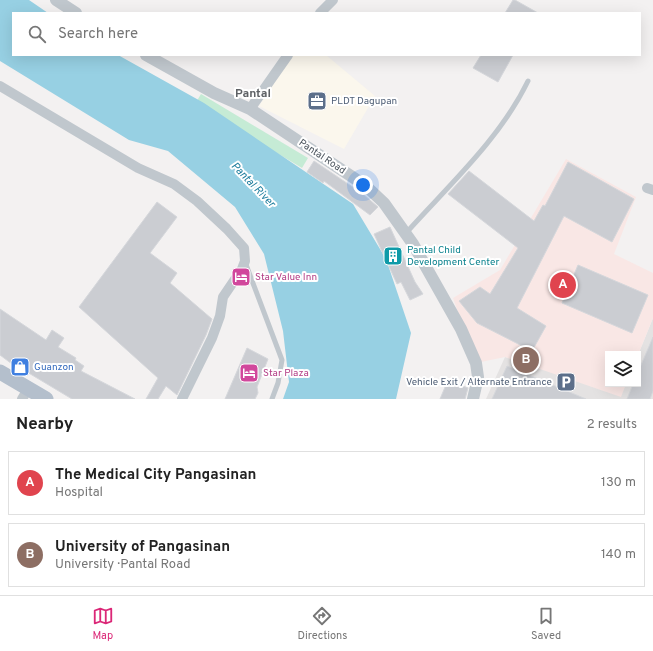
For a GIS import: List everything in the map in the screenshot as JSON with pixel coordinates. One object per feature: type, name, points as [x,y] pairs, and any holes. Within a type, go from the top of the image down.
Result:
[{"type":"main road","points":[[0,372],[25,394],[46,399]]},
{"type":"street","points":[[56,0],[74,12]]},
{"type":"street","points":[[321,12],[333,0]]},
{"type":"street","name":"Pantal Road","points":[[148,56],[214,93],[250,109],[366,186],[384,203],[406,234],[461,329],[476,364],[478,377],[473,399]]},
{"type":"street","points":[[250,109],[287,56]]},
{"type":"street","points":[[0,86],[138,168],[174,184],[202,205],[244,248],[245,261],[223,297],[220,316],[212,338],[182,399]]},
{"type":"lane","points":[[406,234],[482,151],[517,105],[528,81]]},
{"type":"lane","points":[[245,261],[282,360],[278,383],[272,399]]},
{"type":"path","points":[[560,388],[564,378]]},
{"type":"shaded area","name":"PLDT Dagupan","points":[[291,56],[327,56],[375,96],[344,149],[259,106]]},
{"type":"shaded area","points":[[566,159],[636,197],[614,254],[653,273],[653,318],[640,351],[605,351],[605,387],[625,387],[621,397],[505,357],[476,363],[453,298],[500,270]]},
{"type":"shaded area","points":[[653,318],[653,399],[486,399],[505,357],[605,385],[605,387],[623,390],[624,387],[641,387],[641,351],[640,351]]},
{"type":"green space","points":[[201,94],[308,158],[302,168],[195,104]]},
{"type":"water","name":"Pantal River","points":[[0,0],[29,0],[47,12],[12,12],[12,56],[120,56],[204,103],[353,204],[386,259],[411,333],[396,399],[283,399],[289,382],[283,331],[264,254],[235,207],[168,151],[129,140],[0,61]]},
{"type":"building","points":[[513,0],[515,0],[536,12],[506,12]]},
{"type":"building","points":[[480,56],[512,56],[498,82],[473,68]]},
{"type":"building","points":[[314,161],[363,194],[378,207],[370,215],[324,181],[323,183],[307,172]]},
{"type":"building","points":[[568,162],[634,199],[612,242],[564,216],[517,308],[546,326],[532,351],[477,323],[459,301],[480,287],[490,294],[518,248],[448,194],[469,171],[534,221],[543,205],[545,206]]},
{"type":"building","points":[[157,202],[177,217],[150,253],[177,273],[170,283],[212,319],[206,335],[177,395],[166,386],[158,399],[146,399],[158,378],[79,307]]},
{"type":"building","name":"Pantal Child Development Center","points":[[390,227],[415,282],[423,294],[410,300],[401,282],[397,284],[374,234]]},
{"type":"building","points":[[578,265],[648,295],[632,333],[562,303]]},
{"type":"building","points":[[0,309],[46,340],[52,330],[64,338],[58,347],[76,358],[75,360],[84,366],[81,371],[135,399],[72,399],[22,369],[20,370],[0,355]]},
{"type":"building","points":[[653,337],[653,391],[650,399],[627,399],[632,387],[641,387],[641,365]]},
{"type":"building","name":"Star Plaza","points":[[247,348],[268,359],[257,387],[258,393],[255,399],[225,399]]},
{"type":"building","points":[[507,366],[560,388],[586,399],[492,399]]},
{"type":"building","points":[[448,380],[468,388],[465,399],[440,399]]},
{"type":"place","name":"PLDT Dagupan","points":[[317,101]]},
{"type":"place","name":"Pantal Child Development Center","points":[[393,256]]},
{"type":"place","name":"Star Value Inn","points":[[241,277]]},
{"type":"place","name":"The Medical City Pangasinan","points":[[563,285]]},
{"type":"place","name":"University of Pangasinan","points":[[526,360]]},
{"type":"place","name":"Guanzon","points":[[20,367]]},
{"type":"place","name":"Star Plaza","points":[[249,373]]},
{"type":"place","name":"Vehicle Exit / Alternate Entrance","points":[[566,382]]},
{"type":"district","name":"Pantal","points":[[253,94]]}]
